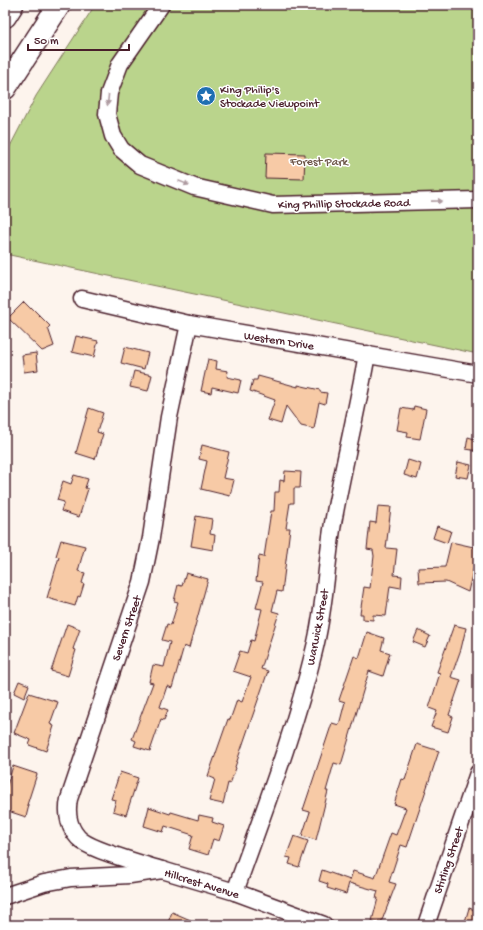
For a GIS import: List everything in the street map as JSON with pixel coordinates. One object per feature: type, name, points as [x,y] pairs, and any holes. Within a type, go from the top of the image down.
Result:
[{"type":"highway","points":[[5,16],[12,5]]},
{"type":"highway","points":[[5,88],[59,5]]},
{"type":"street","name":"King Phillip Stockade Road","points":[[161,5],[120,64],[108,98],[107,114],[113,136],[121,149],[140,165],[194,187],[273,205],[478,200]]},
{"type":"street","name":"Western Drive","points":[[82,299],[189,324],[478,374]]},
{"type":"street","name":"Severn Street","points":[[162,870],[108,852],[82,841],[70,823],[68,807],[70,795],[142,582],[151,538],[171,409],[189,324]]},
{"type":"street","name":"Warwick Street","points":[[235,892],[289,735],[315,651],[324,600],[334,518],[355,422],[367,354]]},
{"type":"street","name":"Stirling Street","points":[[426,925],[478,773]]},
{"type":"street","name":"Hillcrest Avenue","points":[[5,896],[44,883],[130,875],[162,870],[235,892],[324,925]]},
{"type":"green space","name":"Forest Park","points":[[95,5],[478,5],[478,354],[5,254],[5,156],[36,96]]},
{"type":"building","points":[[266,153],[305,154],[304,179],[265,178]]},
{"type":"building","points":[[24,302],[50,326],[48,328],[54,346],[42,351],[8,318]]},
{"type":"building","points":[[76,336],[98,341],[94,357],[72,352]]},
{"type":"building","points":[[125,347],[148,353],[144,369],[121,363]]},
{"type":"building","points":[[36,353],[38,370],[24,372],[22,355]]},
{"type":"building","points":[[208,359],[217,361],[216,369],[228,371],[227,377],[241,380],[238,393],[212,387],[211,393],[201,391]]},
{"type":"building","points":[[134,371],[152,375],[148,391],[130,387]]},
{"type":"building","points":[[258,376],[298,387],[298,385],[320,390],[320,392],[327,393],[325,404],[319,402],[314,429],[301,426],[286,406],[281,424],[268,420],[275,400],[250,391],[253,380],[257,380]]},
{"type":"building","points":[[414,406],[426,409],[420,439],[407,437],[408,432],[397,430],[401,408],[413,410]]},
{"type":"building","points":[[89,408],[103,413],[97,432],[103,434],[95,459],[76,453]]},
{"type":"building","points":[[468,437],[478,440],[478,451],[466,449]]},
{"type":"building","points":[[202,445],[229,452],[223,478],[234,480],[230,496],[201,489],[207,461],[199,459]]},
{"type":"building","points":[[408,460],[421,464],[417,479],[404,475]]},
{"type":"building","points":[[458,462],[471,465],[468,478],[455,476]]},
{"type":"building","points":[[285,471],[301,472],[300,488],[294,488],[294,503],[290,503],[286,528],[290,528],[282,592],[277,591],[272,611],[279,613],[261,669],[268,671],[235,767],[236,768],[230,784],[228,783],[223,804],[209,801],[215,779],[208,776],[228,719],[230,720],[237,700],[242,702],[251,677],[233,671],[240,651],[247,653],[251,640],[254,641],[262,609],[256,608],[263,582],[256,581],[259,556],[264,557],[271,511],[274,511],[275,492],[279,492],[280,480],[284,481]]},
{"type":"building","points":[[74,475],[88,479],[85,488],[88,489],[79,517],[61,511],[64,502],[57,500],[63,481],[71,484]]},
{"type":"building","points":[[378,506],[391,507],[386,548],[397,549],[394,575],[402,576],[401,588],[390,586],[386,616],[373,615],[373,620],[363,619],[363,614],[360,614],[364,587],[370,588],[374,556],[373,550],[367,549],[370,522],[376,523]]},
{"type":"building","points":[[196,516],[212,519],[210,534],[215,535],[213,550],[191,546]]},
{"type":"building","points":[[437,526],[451,531],[447,543],[433,538]]},
{"type":"building","points":[[61,540],[85,546],[78,571],[85,573],[82,583],[84,584],[80,597],[78,596],[75,606],[47,598],[59,557],[56,556]]},
{"type":"building","points":[[451,542],[478,548],[468,592],[446,582],[419,583],[418,568],[445,567]]},
{"type":"building","points":[[186,573],[208,579],[189,648],[184,646],[172,688],[167,686],[160,707],[168,710],[164,720],[161,719],[150,751],[134,746],[136,741],[132,739],[153,683],[149,682],[153,665],[164,667],[170,642],[162,640],[167,624],[171,625],[178,602],[174,601],[178,585],[182,586]]},
{"type":"building","points":[[67,624],[80,629],[73,649],[76,650],[68,676],[51,671]]},
{"type":"building","points":[[454,625],[466,628],[461,649],[451,677],[461,680],[449,715],[453,717],[448,732],[431,727],[437,711],[429,708],[440,673],[437,672]]},
{"type":"building","points":[[418,630],[430,636],[425,647],[413,642]]},
{"type":"building","points":[[367,632],[384,638],[381,650],[390,653],[383,676],[369,671],[341,765],[334,763],[326,791],[328,791],[316,840],[302,836],[310,812],[303,810],[332,723],[339,725],[345,702],[339,700],[354,656],[359,658]]},
{"type":"building","points":[[19,681],[29,685],[24,698],[14,693]]},
{"type":"building","points":[[29,693],[58,702],[50,724],[54,726],[46,751],[29,745],[31,740],[14,733]]},
{"type":"building","points":[[417,744],[439,751],[407,847],[401,845],[389,882],[396,884],[381,923],[372,921],[378,898],[376,898],[378,891],[349,883],[346,894],[327,888],[328,884],[319,881],[322,870],[350,880],[353,871],[375,878],[391,833],[396,835],[406,808],[394,804],[402,779],[405,780]]},
{"type":"building","points":[[13,766],[37,774],[27,805],[29,805],[26,817],[5,810],[5,792]]},
{"type":"building","points":[[120,772],[138,778],[126,815],[113,811],[116,800],[111,799]]},
{"type":"building","points":[[149,807],[170,814],[171,812],[198,820],[199,815],[213,818],[212,822],[224,826],[219,841],[213,839],[208,855],[189,849],[193,835],[165,826],[163,832],[144,826]]},
{"type":"building","points":[[294,836],[308,841],[299,867],[289,864],[291,858],[286,857]]},
{"type":"building","points":[[469,908],[478,911],[478,925],[464,925]]},
{"type":"building","points":[[172,912],[202,925],[167,925]]},
{"type":"place","name":"King Philip's Stockade Viewpoint","points":[[206,96]]}]
